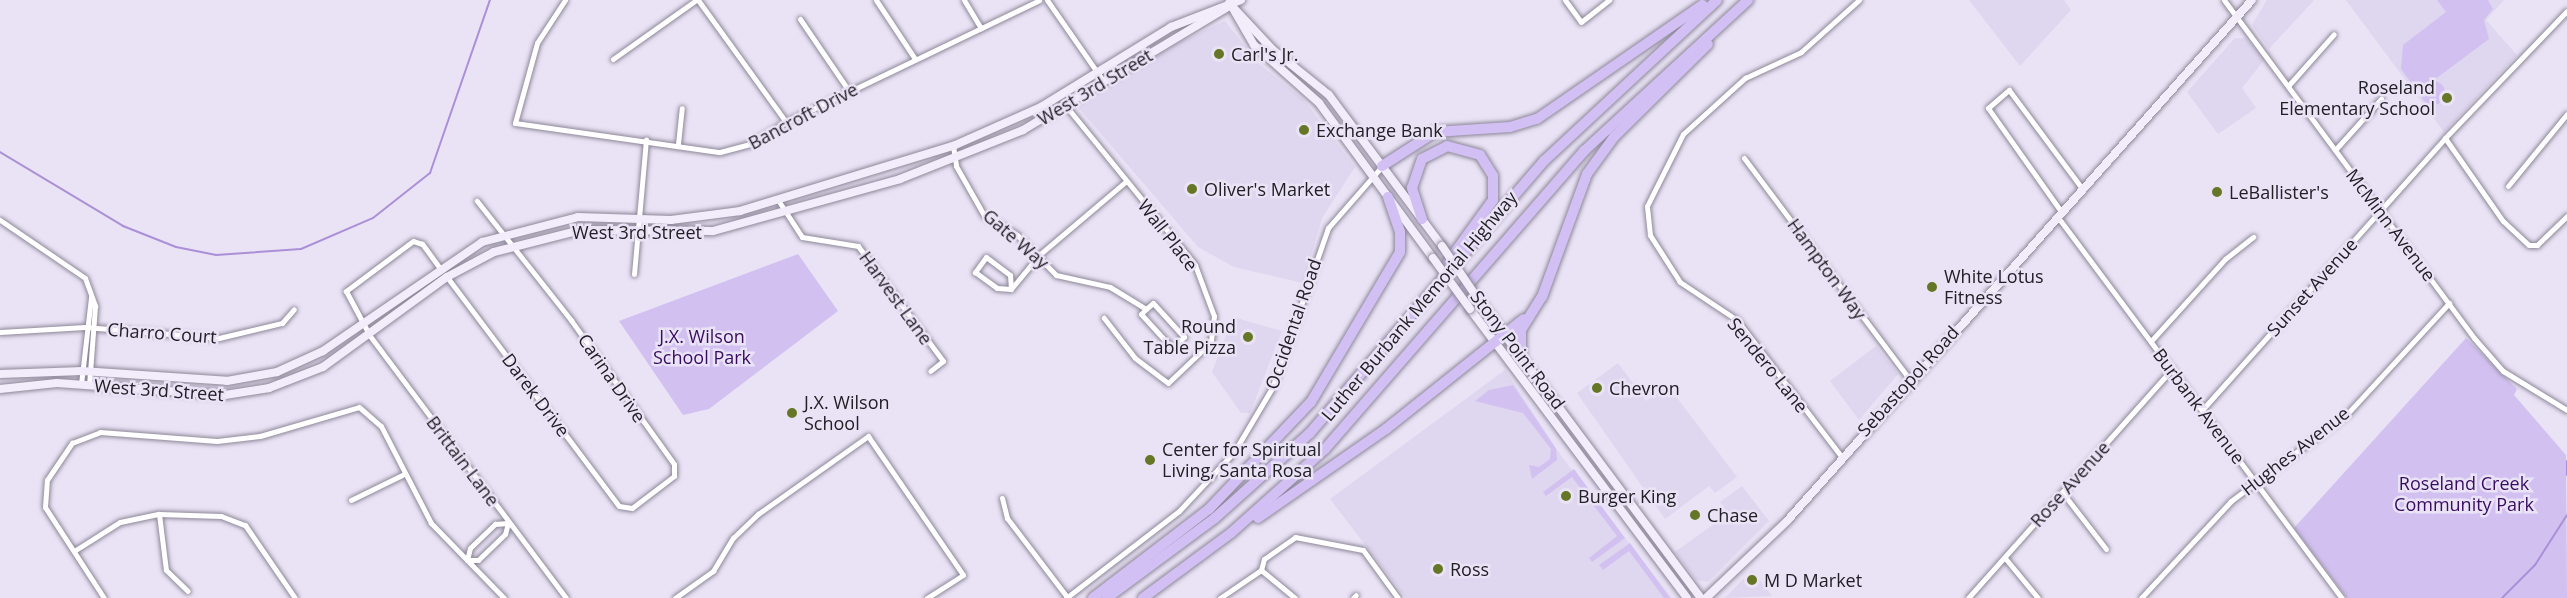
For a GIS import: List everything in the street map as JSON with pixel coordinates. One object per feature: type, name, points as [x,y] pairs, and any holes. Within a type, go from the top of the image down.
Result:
[{"type":"highway","points":[[1382,166],[1435,132],[1510,127],[1537,119],[1710,0]]},
{"type":"highway","name":"Luther Burbank Memorial Highway","points":[[1107,598],[1271,470],[1413,316],[1558,147],[1717,0]]},
{"type":"highway","points":[[1521,359],[1521,330],[1540,302],[1576,195],[1599,154],[1750,0]]},
{"type":"highway","name":"Luther Burbank Memorial Highway","points":[[1143,598],[1214,545],[1355,418],[1584,150],[1750,0]]},
{"type":"highway","points":[[1413,316],[1491,206],[1493,176],[1480,155],[1447,146],[1422,159],[1412,188],[1422,219]]},
{"type":"highway","points":[[1093,598],[1215,503],[1311,402],[1400,252],[1400,232],[1388,197]]},
{"type":"highway","points":[[1214,545],[1371,439],[1499,339],[1526,316],[1549,272]]},
{"type":"main road","name":"West 3rd Street","points":[[0,374],[86,371],[246,380],[303,363],[439,267],[506,233],[578,217],[705,218],[778,200],[953,146],[1098,74],[1171,27],[1215,6],[1241,0]]},
{"type":"main road","name":"Sebastopol Road","points":[[1706,598],[1787,521],[1841,456],[2058,212],[2252,0]]},
{"type":"main road","name":"West 3rd Street","points":[[0,389],[85,385],[207,395],[256,392],[323,367],[370,336],[447,277],[516,244],[584,230],[699,233],[786,214],[954,160],[1066,106],[1105,84],[1229,2]]},
{"type":"main road","name":"Stony Point Road","points":[[1229,2],[1272,49],[1325,91],[1442,246],[1478,299],[1499,339],[1687,598]]},
{"type":"main road","name":"Stony Point Road","points":[[1229,2],[1254,45],[1314,96],[1470,309],[1521,359],[1584,434],[1701,598]]},
{"type":"street","name":"Bancroft Drive","points":[[565,0],[537,43],[515,123],[734,150],[849,91],[1040,0]]},
{"type":"street","points":[[613,59],[697,0],[786,122]]},
{"type":"street","points":[[876,0],[915,59]]},
{"type":"street","points":[[964,0],[981,28]]},
{"type":"street","points":[[1047,0],[1105,84]]},
{"type":"street","points":[[1565,0],[1581,22],[1609,0]]},
{"type":"street","name":"Sendero Lane","points":[[1841,456],[1737,320],[1680,282],[1650,235],[1647,206],[1683,134],[1745,78],[1801,52],[1859,0]]},
{"type":"street","name":"McMinn Avenue","points":[[2224,0],[2449,303],[2503,371],[2567,410]]},
{"type":"street","name":"Sunset Avenue","points":[[2202,410],[2445,138],[2567,11]]},
{"type":"street","points":[[800,19],[849,91]]},
{"type":"street","points":[[2288,86],[2334,34]]},
{"type":"street","name":"Burbank Avenue","points":[[2081,187],[2009,90],[1988,111],[2151,341],[2342,598]]},
{"type":"street","points":[[2335,150],[2381,99]]},
{"type":"street","name":"Wall Place","points":[[1066,106],[1125,182],[1196,265],[1214,316],[1211,342],[1168,383],[1135,358],[1104,318]]},
{"type":"street","points":[[678,144],[682,108]]},
{"type":"street","points":[[2508,186],[2567,114]]},
{"type":"street","points":[[2445,138],[2493,206],[2529,245],[2546,239],[2567,216]]},
{"type":"street","points":[[633,274],[646,140]]},
{"type":"street","name":"Gate Way","points":[[953,146],[954,160],[984,215],[1039,255],[1064,279],[1110,287],[1146,309]]},
{"type":"street","name":"Hampton Way","points":[[1744,158],[1910,380]]},
{"type":"street","name":"Occidental Road","points":[[1066,598],[1179,511],[1237,447],[1275,381],[1328,228],[1382,166]]},
{"type":"street","points":[[1011,289],[1039,255],[1125,182]]},
{"type":"street","name":"Harvest Lane","points":[[778,200],[802,237],[858,246],[943,361],[930,370]]},
{"type":"street","name":"Carina Drive","points":[[477,201],[516,244],[674,464],[674,476],[626,511]]},
{"type":"street","points":[[0,220],[75,267],[91,297],[93,328],[85,385]]},
{"type":"street","points":[[2151,341],[2225,259],[2253,237]]},
{"type":"street","name":"Brittain Lane","points":[[439,267],[422,244],[413,241],[352,283],[346,291],[370,336],[566,598]]},
{"type":"street","points":[[986,257],[1010,275],[1011,289],[997,288],[975,272],[986,257]]},
{"type":"street","name":"Darek Drive","points":[[447,277],[626,511]]},
{"type":"street","points":[[86,371],[85,327],[91,297]]},
{"type":"street","name":"Gate Way","points":[[1153,303],[1184,337],[1172,348],[1141,314],[1146,309],[1153,303]]},
{"type":"street","name":"Hughes Avenue","points":[[2141,598],[2194,537],[2256,482],[2347,414],[2449,303]]},
{"type":"street","name":"Charro Court","points":[[0,332],[85,327],[219,338],[282,323],[294,309]]},
{"type":"street","name":"Rose Avenue","points":[[1968,598],[2172,369]]},
{"type":"street","points":[[104,598],[45,507],[47,480],[72,443],[99,432],[217,441],[302,428],[359,407],[381,426],[402,475],[432,523],[504,598]]},
{"type":"street","points":[[675,598],[713,571],[733,538],[758,514],[868,436],[963,575],[927,598]]},
{"type":"street","points":[[351,500],[402,475]]},
{"type":"street","points":[[2062,492],[2106,549]]},
{"type":"street","points":[[1002,498],[1007,518],[1066,598]]},
{"type":"street","points":[[74,551],[120,522],[159,514],[221,516],[245,525],[295,598]]},
{"type":"street","points":[[159,514],[166,570],[188,591]]},
{"type":"street","points":[[508,523],[505,534],[478,560],[467,560],[470,548],[495,524],[508,523]]},
{"type":"street","points":[[1220,598],[1261,570],[1264,560],[1295,537],[1363,550],[1398,598]]},
{"type":"street","points":[[2005,558],[2038,598]]},
{"type":"street","points":[[1261,570],[1295,598]]},
{"type":"shaded area","points":[[1969,0],[2064,0],[2071,10],[2020,66]]},
{"type":"shaded area","points":[[2267,0],[2314,0],[2269,49],[2252,25]]},
{"type":"shaded area","name":"Roseland Elementary School","points":[[2346,0],[2504,0],[2486,20],[2517,55],[2444,132]]},
{"type":"shaded area","points":[[1225,21],[1258,63],[1303,99],[1355,167],[1322,218],[1303,283],[1234,267],[1198,247],[1078,107],[1176,44]]},
{"type":"shaded area","points":[[2235,38],[2246,38],[2265,59],[2242,88],[2256,108],[2218,134],[2187,92]]},
{"type":"shaded area","points":[[1233,317],[1282,331],[1250,413],[1241,413],[1212,372]]},
{"type":"shaded area","points":[[1876,346],[1898,374],[1859,420],[1830,381]]},
{"type":"shaded area","points":[[1618,363],[1646,401],[1668,386],[1737,477],[1715,493],[1709,486],[1665,519],[1577,393]]},
{"type":"shaded area","points":[[1505,370],[1562,457],[1672,598],[1406,598],[1330,499]]},
{"type":"shaded area","points":[[1742,486],[1769,521],[1708,582],[1696,580],[1675,552],[1728,514],[1720,502]]},
{"type":"shaded area","points":[[1752,570],[1772,596],[1725,598]]},
{"type":"green space","points":[[2437,0],[2488,0],[2493,9],[2484,20],[2489,39],[2418,92],[2401,69],[2403,45],[2446,12]]},
{"type":"green space","points":[[2433,81],[2441,85],[2445,93],[2441,101],[2433,105],[2425,101],[2421,93],[2425,85]]},
{"type":"green space","name":"J.X. Wilson School Park","points":[[798,254],[838,311],[709,409],[683,415],[619,321]]},
{"type":"green space","name":"Roseland Creek Community Park","points":[[2466,338],[2517,389],[2514,395],[2566,455],[2567,598],[2347,598],[2294,528]]},
{"type":"green space","points":[[1513,385],[1556,449],[1557,460],[1532,479],[1529,465],[1539,467],[1550,459],[1551,449],[1523,413],[1475,401],[1489,390]]},
{"type":"green space","points":[[1574,469],[1625,538],[1592,562],[1589,558],[1617,536],[1572,477],[1546,496],[1543,492]]},
{"type":"green space","points":[[1630,543],[1670,598],[1664,598],[1629,551],[1603,570],[1599,565]]},
{"type":"waterway","points":[[0,152],[123,226],[176,247],[216,255],[301,249],[373,218],[430,173],[490,0]]},
{"type":"waterway","points":[[2567,461],[2567,475]]},
{"type":"waterway","points":[[2502,598],[2535,565],[2567,515]]},
{"type":"place","name":"Carl's Jr.","points":[[1219,54]]},
{"type":"place","name":"Roseland Elementary School","points":[[2447,98]]},
{"type":"place","name":"Exchange Bank","points":[[1304,130]]},
{"type":"place","name":"Oliver's Market","points":[[1192,189]]},
{"type":"place","name":"LeBallister's","points":[[2217,192]]},
{"type":"place","name":"White Lotus Fitness","points":[[1932,287]]},
{"type":"place","name":"Round Table Pizza","points":[[1248,337]]},
{"type":"place","name":"Chevron","points":[[1597,388]]},
{"type":"place","name":"J.X. Wilson School","points":[[792,413]]},
{"type":"place","name":"Center for Spiritual Living, Santa Rosa","points":[[1150,460]]},
{"type":"place","name":"Burger King","points":[[1566,496]]},
{"type":"place","name":"Chase","points":[[1695,515]]},
{"type":"place","name":"Ross","points":[[1438,569]]},
{"type":"place","name":"M D Market","points":[[1752,580]]}]
